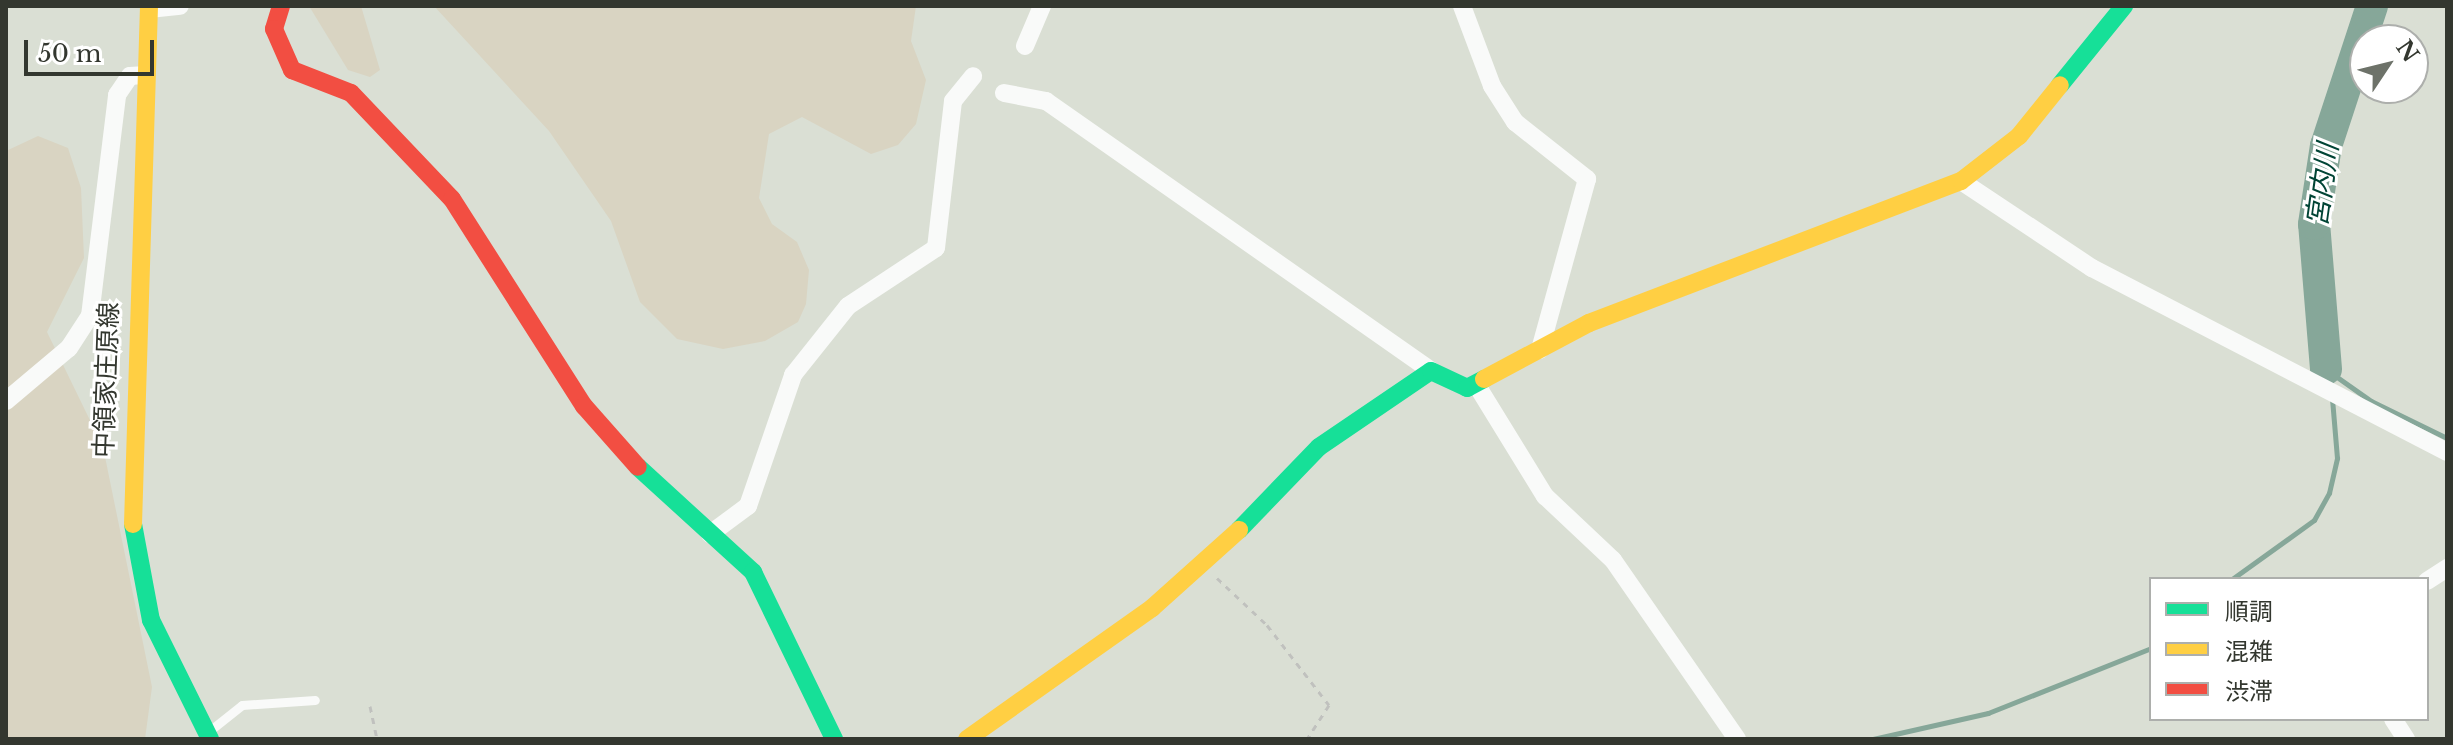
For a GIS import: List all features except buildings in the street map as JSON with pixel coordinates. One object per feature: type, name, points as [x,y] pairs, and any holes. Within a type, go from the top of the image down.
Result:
[{"type":"street","points":[[149,7],[180,6]]},
{"type":"street","points":[[281,6],[274,29],[292,70],[351,93],[452,199],[584,406],[648,478],[753,572],[834,739]]},
{"type":"street","points":[[1025,46],[1042,6]]},
{"type":"street","points":[[1462,6],[1492,86],[1515,122],[1587,179],[1540,350]]},
{"type":"street","points":[[1004,93],[1046,101],[1431,371],[1467,388],[1589,323],[1961,181],[2019,136],[2124,6]]},
{"type":"street","name":"中領家庄原線","points":[[149,7],[129,468],[133,550],[167,660],[212,737]]},
{"type":"street","points":[[6,401],[69,348],[90,316],[117,95],[130,76],[146,75]]},
{"type":"street","points":[[710,534],[748,506],[793,375],[848,306],[936,248],[953,101],[973,76]]},
{"type":"street","points":[[1961,181],[2092,268],[2447,452]]},
{"type":"street","points":[[967,739],[1085,660],[1203,565],[1319,447],[1431,371]]},
{"type":"street","points":[[1476,384],[1545,496],[1613,560],[1737,739]]},
{"type":"street","points":[[2429,580],[2447,568]]},
{"type":"street","points":[[2394,721],[2406,739]]},
{"type":"lane","points":[[212,737],[242,705],[315,700]]},
{"type":"path","points":[[1203,565],[1267,625],[1329,705],[1307,739]]},
{"type":"path","points":[[370,706],[377,739]]},
{"type":"shaded area","points":[[309,6],[361,6],[380,70],[370,77],[348,70]]},
{"type":"shaded area","points":[[434,6],[916,6],[911,41],[926,80],[916,124],[898,145],[871,154],[802,117],[769,134],[759,198],[772,224],[797,242],[809,270],[806,304],[798,322],[765,341],[723,349],[677,339],[640,302],[611,221],[549,131]]},
{"type":"shaded area","points":[[38,136],[68,148],[81,188],[84,258],[47,332],[103,447],[152,687],[145,739],[6,739],[6,151]]},
{"type":"waterway","name":"宮内川","points":[[2326,369],[2314,224],[2326,146],[2372,6]]},
{"type":"waterway","name":"宮内川","points":[[2326,369],[2331,388]]},
{"type":"waterway","name":"宮内川","points":[[2327,370],[2371,401],[2447,438]]},
{"type":"waterway","name":"宮内川","points":[[2235,577],[2314,520],[2329,493],[2337,458],[2332,398]]},
{"type":"waterway","name":"宮内川","points":[[1873,739],[1988,713],[2149,649]]},
{"type":"traffic: fast","points":[[2060,85],[2124,6]]},
{"type":"traffic: fast","points":[[1239,530],[1319,447],[1431,371],[1467,388],[1484,379]]},
{"type":"traffic: fast","points":[[638,467],[753,572],[834,739]]},
{"type":"traffic: fast","points":[[133,524],[151,620],[210,739]]},
{"type":"traffic: slow","points":[[133,524],[149,6]]},
{"type":"traffic: slow","points":[[1484,379],[1589,323],[1961,181],[2019,136],[2060,85]]},
{"type":"traffic: slow","points":[[967,739],[1152,608],[1239,530]]},
{"type":"traffic: jam","points":[[281,6],[274,29],[292,70],[351,93],[452,199],[584,406],[638,467]]}]
